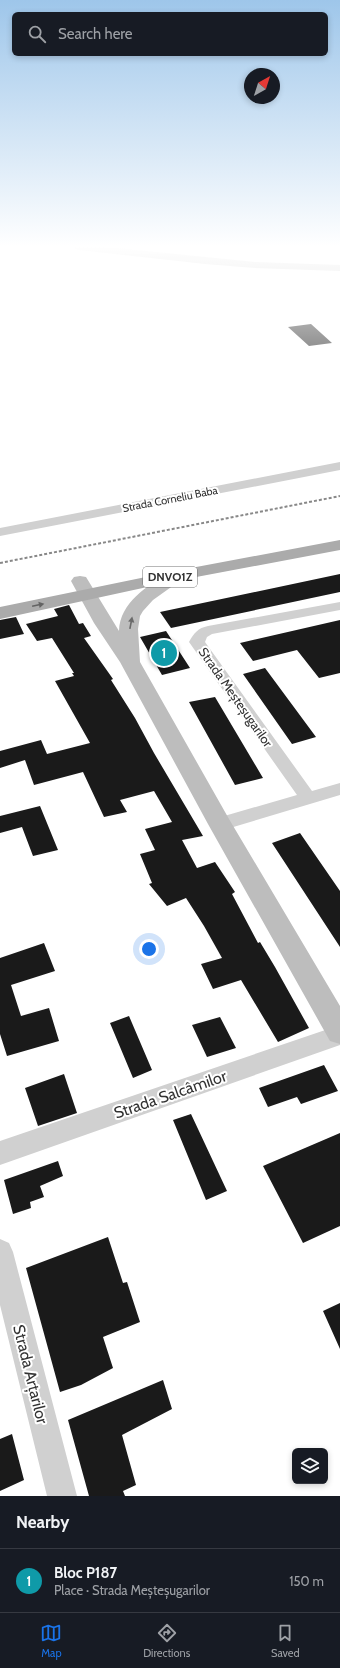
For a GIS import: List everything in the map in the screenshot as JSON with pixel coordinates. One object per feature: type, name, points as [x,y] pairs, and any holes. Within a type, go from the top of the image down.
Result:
[{"type":"main road","name":"DNVO1Z","points":[[0,613],[84,588],[340,534]]},
{"type":"main road","name":"DNVO1Z","points":[[0,598],[175,576],[340,545]]},
{"type":"main road","points":[[130,662],[129,623],[134,611],[144,599],[175,576]]},
{"type":"main road","points":[[84,588],[104,624],[130,662],[220,824],[340,1032]]},
{"type":"street","name":"Strada Corneliu Baba","points":[[0,532],[340,466]]},
{"type":"street","name":"Strada Meșteșugarilor","points":[[308,798],[197,642],[201,634],[208,630],[340,606]]},
{"type":"street","points":[[220,824],[340,789]]},
{"type":"street","name":"Strada Salcâmilor","points":[[0,1153],[340,1035]]},
{"type":"street","name":"Strada Arțarilor","points":[[0,1252],[62,1496]]},
{"type":"building","points":[[311,324],[332,343],[309,346],[288,327]]},
{"type":"building","points":[[340,574],[340,592],[171,628],[160,612]]},
{"type":"building","points":[[69,605],[79,624],[83,623],[91,636],[84,638],[113,679],[111,680],[135,718],[203,836],[182,840],[197,868],[215,862],[235,892],[232,894],[258,943],[260,942],[275,967],[309,1028],[278,1042],[241,980],[213,989],[201,964],[222,958],[186,898],[167,906],[149,884],[152,883],[140,854],[155,850],[145,829],[172,822],[154,791],[120,800],[127,812],[104,817],[83,772],[34,785],[25,760],[0,768],[0,751],[41,740],[47,754],[90,743],[55,681],[74,676],[72,673],[74,673],[52,638],[37,641],[26,624],[58,616],[54,609]]},
{"type":"building","points":[[16,617],[24,634],[0,639],[0,620]]},
{"type":"building","points":[[340,620],[340,673],[319,678],[297,650],[253,661],[240,643]]},
{"type":"building","points":[[166,631],[190,668],[162,675],[140,637]]},
{"type":"building","points":[[265,668],[316,737],[292,744],[243,674]]},
{"type":"building","points":[[215,697],[263,778],[235,785],[189,702]]},
{"type":"building","points":[[40,806],[58,850],[33,856],[22,827],[0,833],[0,816]]},
{"type":"building","points":[[300,833],[340,891],[340,947],[272,843]]},
{"type":"building","points":[[44,943],[55,971],[11,985],[21,1016],[49,1008],[59,1041],[7,1056],[0,1034],[0,958]]},
{"type":"building","points":[[129,1016],[152,1070],[133,1078],[110,1023]]},
{"type":"building","points":[[220,1017],[236,1048],[207,1057],[192,1025]]},
{"type":"building","points":[[324,1065],[338,1091],[301,1104],[297,1097],[268,1107],[259,1088]]},
{"type":"building","points":[[64,1074],[77,1113],[38,1126],[25,1088]]},
{"type":"building","points":[[191,1114],[227,1191],[206,1200],[173,1120]]},
{"type":"building","points":[[340,1133],[340,1226],[303,1243],[263,1166]]},
{"type":"building","points":[[58,1161],[63,1176],[40,1186],[44,1197],[30,1202],[31,1208],[13,1214],[4,1180]]},
{"type":"building","points":[[108,1237],[123,1283],[127,1282],[140,1322],[103,1337],[113,1368],[81,1385],[60,1392],[26,1268]]},
{"type":"building","points":[[340,1303],[340,1349],[323,1311]]},
{"type":"building","points":[[163,1380],[172,1409],[122,1435],[136,1485],[123,1491],[125,1496],[89,1496],[68,1420]]},
{"type":"building","points":[[12,1434],[24,1480],[0,1491],[0,1439]]},
{"type":"railway","points":[[0,563],[340,496]]},
{"type":"place","name":"Bloc P187","points":[[164,653]]}]
